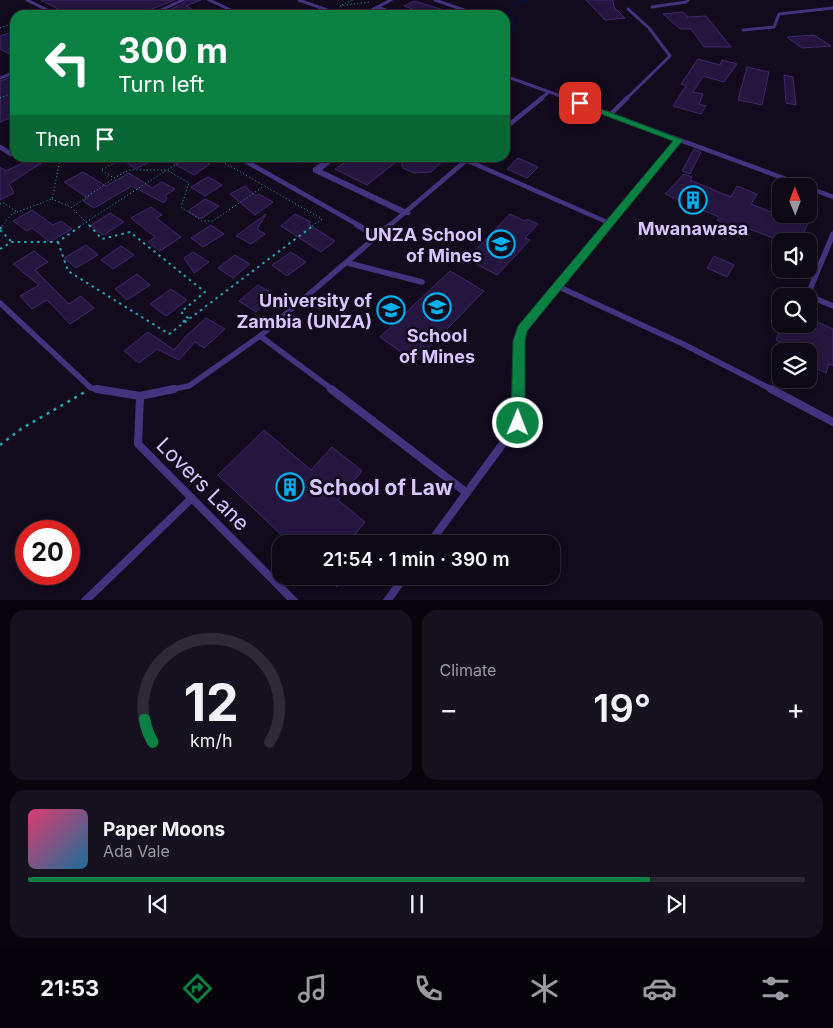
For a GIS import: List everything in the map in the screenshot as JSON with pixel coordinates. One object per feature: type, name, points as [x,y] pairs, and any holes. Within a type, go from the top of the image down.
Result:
[{"type":"street","points":[[327,162],[316,170],[406,213]]},
{"type":"lane","points":[[27,0],[47,10]]},
{"type":"lane","points":[[161,10],[181,0]]},
{"type":"lane","points":[[208,0],[233,10]]},
{"type":"lane","points":[[299,0],[327,10]]},
{"type":"lane","points":[[373,10],[391,0]]},
{"type":"lane","points":[[436,0],[464,10]]},
{"type":"lane","points":[[652,7],[686,2],[688,0]]},
{"type":"lane","points":[[158,10],[175,4]]},
{"type":"lane","points":[[377,8],[383,10]]},
{"type":"lane","points":[[743,30],[774,27],[778,14],[833,8]]},
{"type":"lane","points":[[610,114],[670,56],[649,28],[628,9]]},
{"type":"lane","points":[[510,78],[783,178]]},
{"type":"lane","points":[[510,124],[549,92]]},
{"type":"lane","points":[[436,535],[518,423],[519,341],[522,330],[678,140]]},
{"type":"lane","points":[[0,147],[10,154]]},
{"type":"lane","points":[[247,162],[378,237]]},
{"type":"lane","points":[[0,302],[91,388],[140,396],[189,386],[260,336],[465,162]]},
{"type":"lane","points":[[475,162],[609,223]]},
{"type":"lane","points":[[818,191],[833,197]]},
{"type":"lane","points":[[833,234],[809,292],[814,298],[833,306]]},
{"type":"lane","points":[[348,263],[422,282]]},
{"type":"lane","points":[[557,286],[683,344],[725,368],[763,384],[833,422]]},
{"type":"lane","points":[[260,336],[376,422],[467,493]]},
{"type":"lane","name":"Lovers Lane","points":[[140,396],[138,444],[294,600]]},
{"type":"lane","points":[[85,600],[192,498]]},
{"type":"lane","points":[[387,600],[398,585]]},
{"type":"path","points":[[353,0],[340,6],[369,2]]},
{"type":"path","points":[[52,199],[60,162]]},
{"type":"path","points":[[114,178],[101,170],[117,162]]},
{"type":"path","points":[[0,249],[12,242],[58,242],[180,162]]},
{"type":"path","points":[[169,334],[322,219],[223,162]]},
{"type":"path","points":[[71,208],[114,178],[129,170],[167,170],[189,183],[181,207],[202,221],[213,221],[264,186]]},
{"type":"path","points":[[12,242],[0,229],[12,214],[52,199],[71,208],[86,222]]},
{"type":"path","points":[[0,204],[4,203],[17,212]]},
{"type":"path","points":[[71,208],[102,239],[130,232],[206,292],[181,312],[188,318],[169,334]]},
{"type":"path","points":[[58,242],[68,272],[107,294],[169,334]]},
{"type":"path","points":[[0,445],[21,429],[91,388]]},
{"type":"building","points":[[41,0],[175,0],[149,10],[60,10]]},
{"type":"building","points":[[186,0],[201,0],[186,6],[194,10],[169,10],[184,3]]},
{"type":"building","points":[[586,0],[613,0],[614,7],[625,18],[605,20]]},
{"type":"building","points":[[414,1],[444,10],[415,10],[404,6]]},
{"type":"building","points":[[683,12],[688,17],[706,16],[731,47],[704,47],[691,29],[680,29],[663,14]]},
{"type":"building","points":[[10,33],[10,54],[0,49],[0,36]]},
{"type":"building","points":[[814,35],[831,46],[802,48],[787,37]]},
{"type":"building","points":[[698,59],[720,65],[722,60],[737,64],[724,82],[703,76],[693,92],[703,94],[699,104],[706,106],[701,114],[673,106],[686,86],[681,84]]},
{"type":"building","points":[[747,67],[769,72],[762,105],[738,100]]},
{"type":"building","points":[[784,75],[793,77],[796,105],[786,103]]},
{"type":"building","points":[[10,78],[10,118],[0,122],[0,81]]},
{"type":"building","points":[[694,149],[701,152],[690,174],[682,171]]},
{"type":"building","points":[[518,158],[538,167],[527,178],[507,169]]},
{"type":"building","points":[[25,162],[43,162],[9,184],[14,193],[0,200],[0,167],[6,171]]},
{"type":"building","points":[[126,162],[150,162],[135,169]]},
{"type":"building","points":[[171,162],[206,162],[210,164],[194,175]]},
{"type":"building","points":[[345,162],[396,162],[367,185],[335,169]]},
{"type":"building","points":[[401,162],[442,162],[431,172],[414,173],[403,168]]},
{"type":"building","points":[[83,172],[106,186],[129,173],[152,188],[162,182],[175,189],[165,196],[167,198],[164,203],[132,186],[94,208],[83,201],[88,198],[64,182]]},
{"type":"building","points":[[684,174],[692,177],[690,180],[731,197],[737,186],[757,194],[751,204],[772,212],[772,223],[808,223],[803,233],[772,233],[772,238],[739,225],[736,230],[717,220],[719,217],[665,194]]},
{"type":"building","points":[[208,177],[222,185],[205,196],[191,187]]},
{"type":"building","points":[[245,186],[256,196],[259,194],[273,202],[255,215],[230,194]]},
{"type":"building","points":[[205,199],[219,206],[201,219],[188,211]]},
{"type":"building","points":[[151,207],[162,215],[156,218],[181,237],[160,251],[148,242],[155,237],[131,218]]},
{"type":"building","points":[[32,210],[53,225],[61,221],[72,229],[50,242],[32,228],[27,231],[13,221]]},
{"type":"building","points":[[110,213],[124,222],[103,235],[90,226]]},
{"type":"building","points":[[266,214],[257,229],[265,234],[251,244],[236,236]]},
{"type":"building","points":[[295,214],[311,222],[308,224],[335,241],[321,252],[281,226]]},
{"type":"building","name":"UNZA School of Mines","points":[[510,214],[525,221],[527,219],[538,224],[525,238],[530,240],[497,275],[467,259]]},
{"type":"building","points":[[211,225],[224,234],[203,247],[191,238]]},
{"type":"building","points":[[86,245],[98,255],[76,268],[64,258]]},
{"type":"building","points":[[121,246],[134,255],[113,269],[101,260]]},
{"type":"building","points":[[34,251],[48,262],[35,270],[69,304],[81,296],[94,308],[70,324],[47,300],[32,309],[20,296],[39,285],[13,264]]},
{"type":"building","points":[[193,252],[209,262],[194,273],[184,258]]},
{"type":"building","points":[[291,252],[306,262],[287,276],[272,265]]},
{"type":"building","points":[[235,255],[250,264],[233,278],[218,268]]},
{"type":"building","points":[[714,256],[734,265],[727,277],[707,268]]},
{"type":"building","points":[[450,271],[484,291],[415,362],[380,337]]},
{"type":"building","points":[[137,274],[150,285],[127,300],[115,289]]},
{"type":"building","points":[[258,285],[275,295],[256,312],[239,301]]},
{"type":"building","points":[[171,289],[187,300],[166,316],[150,304]]},
{"type":"building","points":[[206,318],[225,329],[204,348],[195,342],[179,360],[157,349],[139,363],[124,351],[148,332],[174,350]]},
{"type":"building","points":[[817,322],[833,329],[833,366],[829,364],[826,373],[817,369],[817,343],[783,343],[776,340],[779,333],[817,333]]},
{"type":"building","name":"School of Law","points":[[264,430],[311,470],[332,447],[362,471],[338,500],[365,522],[354,535],[281,535],[218,475]]},
{"type":"waterway","points":[[508,10],[519,2],[530,0]]},
{"type":"waterway","points":[[510,14],[515,28],[510,34]]},
{"type":"place","name":"Mwanawasa","points":[[693,200]]},
{"type":"place","name":"UNZA School of Mines","points":[[501,244]]},
{"type":"place","name":"School of Mines","points":[[437,307]]},
{"type":"place","name":"University of Zambia (UNZA)","points":[[391,310]]},
{"type":"place","name":"School of Law","points":[[290,487]]},
{"type":"route","points":[[518,423],[519,341],[522,330],[678,140],[580,103]]}]
